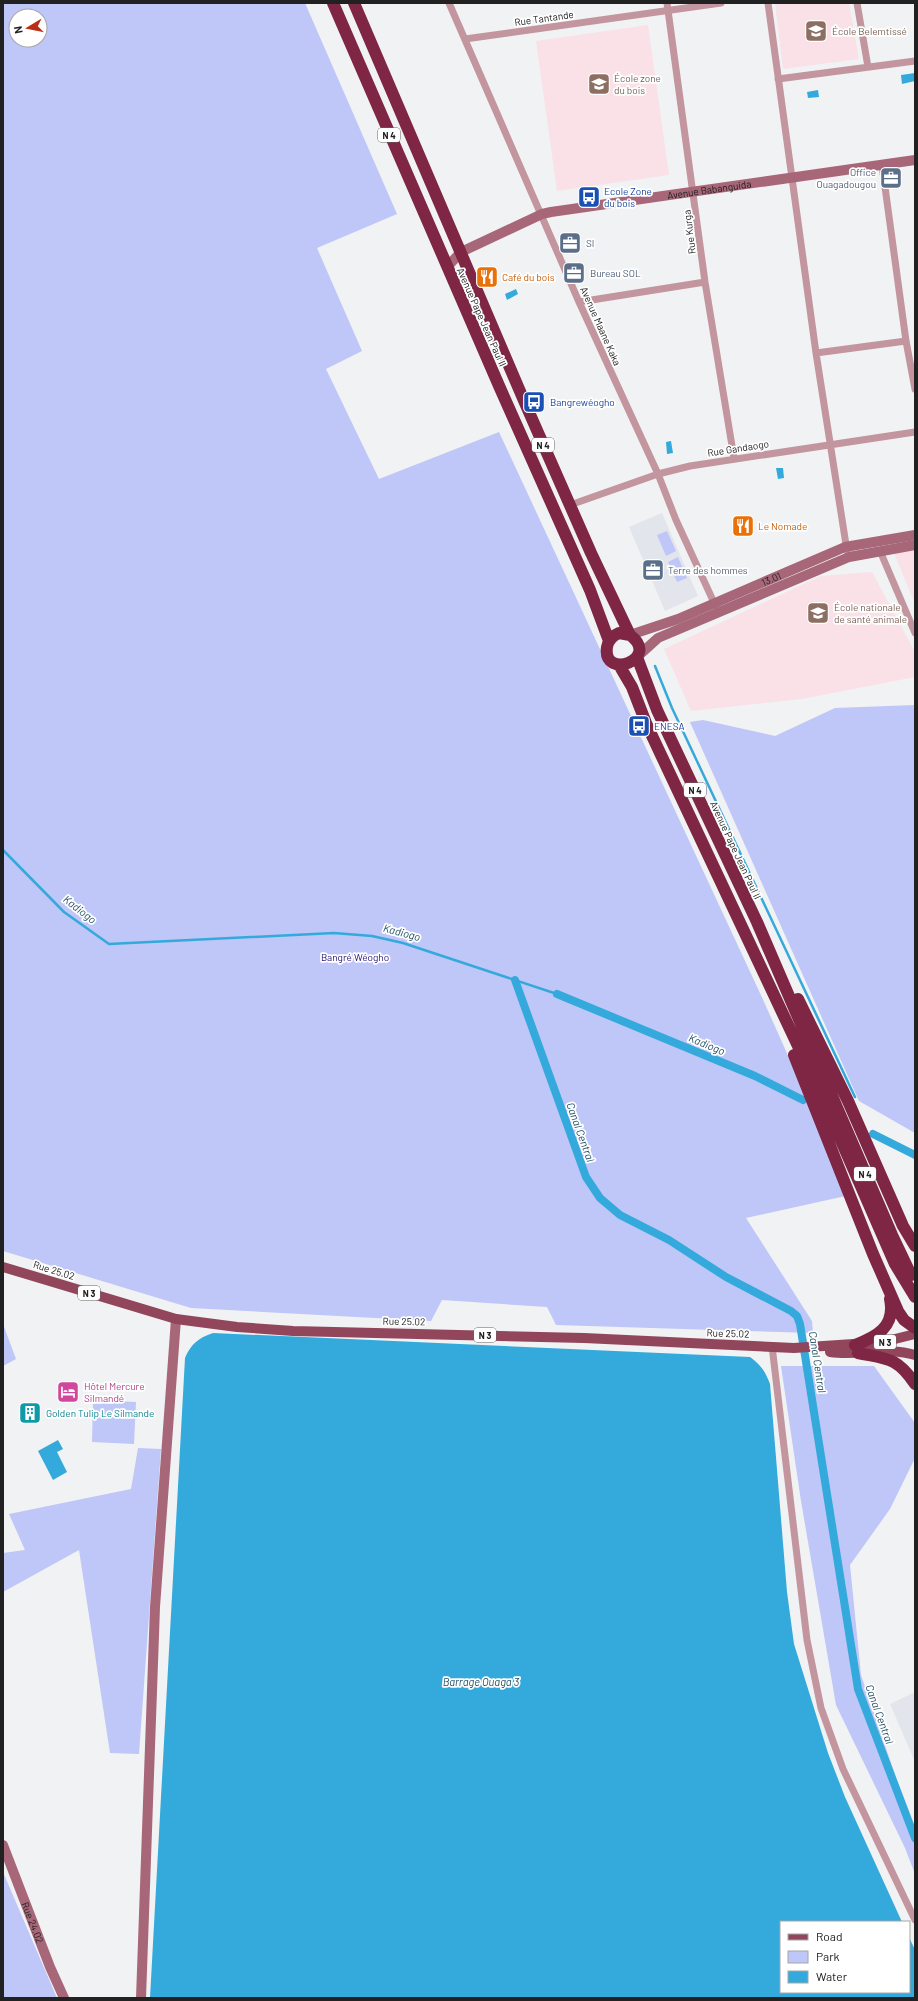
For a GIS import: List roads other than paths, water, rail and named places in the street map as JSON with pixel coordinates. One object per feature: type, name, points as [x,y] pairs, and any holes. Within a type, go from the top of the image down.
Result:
[{"type":"highway","name":"Avenue Pape Jean Paul II","points":[[333,3],[447,267],[590,590],[609,640],[607,650],[608,655],[611,660],[619,665],[632,687],[649,730],[740,925]]},
{"type":"highway","name":"Avenue Pape Jean Paul II","points":[[354,3],[513,377],[591,553],[630,635],[634,638],[639,647],[637,657],[657,710],[757,922]]},
{"type":"highway","points":[[609,640],[619,634],[630,635]]},
{"type":"highway","points":[[619,665],[630,664],[637,657]]},
{"type":"highway","points":[[757,922],[799,1001],[845,1094],[904,1226],[915,1246]]},
{"type":"highway","name":"N 4","points":[[757,922],[892,1235],[915,1283]]},
{"type":"highway","points":[[740,925],[885,1281],[904,1320],[915,1328]]},
{"type":"highway","name":"N 4","points":[[740,925],[822,1097],[896,1264],[915,1297]]},
{"type":"highway","points":[[856,1349],[883,1330],[890,1318],[892,1309],[885,1281]]},
{"type":"highway","points":[[856,1349],[898,1363],[907,1371],[915,1384]]},
{"type":"main road","name":"Rue 25.02","points":[[3,1267],[176,1319],[237,1327],[293,1331],[509,1336],[794,1348],[856,1349],[897,1351],[915,1355]]},
{"type":"main road","name":"Rue 25.02","points":[[856,1349],[915,1334]]},
{"type":"street","name":"Avenue Maane Kaka","points":[[449,3],[579,302],[658,474],[676,520],[716,608]]},
{"type":"street","name":"Rue Tantande","points":[[465,39],[668,7],[721,3]]},
{"type":"street","points":[[768,3],[816,353],[845,547],[849,557]]},
{"type":"street","points":[[857,3],[868,67]]},
{"type":"street","name":"Rue Kurga","points":[[668,7],[694,191],[705,282],[734,458]]},
{"type":"street","points":[[778,79],[915,60]]},
{"type":"street","name":"Avenue Babanguida","points":[[447,267],[461,252],[542,214],[694,191],[882,166],[915,160]]},
{"type":"street","points":[[882,166],[906,341],[915,389]]},
{"type":"street","points":[[579,302],[705,282]]},
{"type":"street","points":[[816,353],[906,341]]},
{"type":"street","name":"Rue Gandaogo","points":[[570,505],[658,474],[734,458],[830,446],[915,432]]},
{"type":"street","name":"13.01","points":[[637,657],[658,638],[716,608],[845,547],[915,535]]},
{"type":"street","name":"13.01","points":[[630,635],[716,608],[849,557],[915,545]]},
{"type":"street","points":[[880,552],[915,633]]},
{"type":"street","points":[[141,1998],[154,1630],[176,1319]]},
{"type":"street","points":[[772,1346],[807,1640],[821,1708],[843,1769],[915,1920]]},
{"type":"street","name":"Rue 24.02","points":[[3,1845],[50,1967],[64,1998]]},
{"type":"water","points":[[915,73],[915,81],[902,84],[901,75]]},
{"type":"water","points":[[818,90],[819,97],[808,98],[807,92]]},
{"type":"water","points":[[516,289],[518,294],[507,300],[505,294]]},
{"type":"water","points":[[671,441],[673,453],[667,454],[666,442]]},
{"type":"water","points":[[776,468],[783,468],[784,478],[778,479]]},
{"type":"water","name":"Barrage Ouaga 3","points":[[213,1333],[750,1357],[757,1363],[764,1372],[770,1384],[787,1592],[794,1644],[828,1753],[845,1797],[902,1921],[780,1921],[780,1993],[910,1993],[910,1939],[915,1950],[915,1998],[150,1998],[185,1358],[196,1342]]},
{"type":"water","points":[[58,1440],[63,1449],[57,1452],[67,1472],[53,1480],[38,1451]]},
{"type":"waterway","points":[[655,666],[672,708],[855,1097]]},
{"type":"waterway","name":"Kadiogo","points":[[3,850],[64,912],[109,944],[334,933],[372,936],[403,943],[557,994]]},
{"type":"waterway","name":"Canal Central","points":[[515,980],[586,1177],[600,1198],[620,1215],[669,1240],[726,1277],[791,1311],[797,1316],[800,1324],[858,1689],[915,1838]]},
{"type":"waterway","name":"Kadiogo","points":[[557,994],[755,1076],[803,1100]]},
{"type":"waterway","name":"Kadiogo","points":[[873,1134],[915,1155]]},
{"type":"place","name":"École Belemtissé","points":[[816,31]]},
{"type":"place","name":"École zone du bois","points":[[599,84]]},
{"type":"place","name":"Office Ouagadougou","points":[[891,178]]},
{"type":"place","name":"Ecole Zone du bois","points":[[589,197]]},
{"type":"place","name":"SI","points":[[570,243]]},
{"type":"place","name":"Bureau SOL","points":[[574,273]]},
{"type":"place","name":"Café du bois","points":[[487,277]]},
{"type":"place","name":"Bangrewéogho","points":[[534,402]]},
{"type":"place","name":"Le Nomade","points":[[743,526]]},
{"type":"place","name":"Terre des hommes","points":[[653,570]]},
{"type":"place","name":"École nationale de santé animale","points":[[818,613]]},
{"type":"place","name":"ENESA","points":[[639,726]]},
{"type":"place","name":"Hôtel Mercure Silmandé","points":[[68,1392]]},
{"type":"place","name":"Golden Tulip Le Silmande","points":[[30,1413]]},
{"type":"park label","name":"Bangré Wéogho","points":[[355,957]]}]
